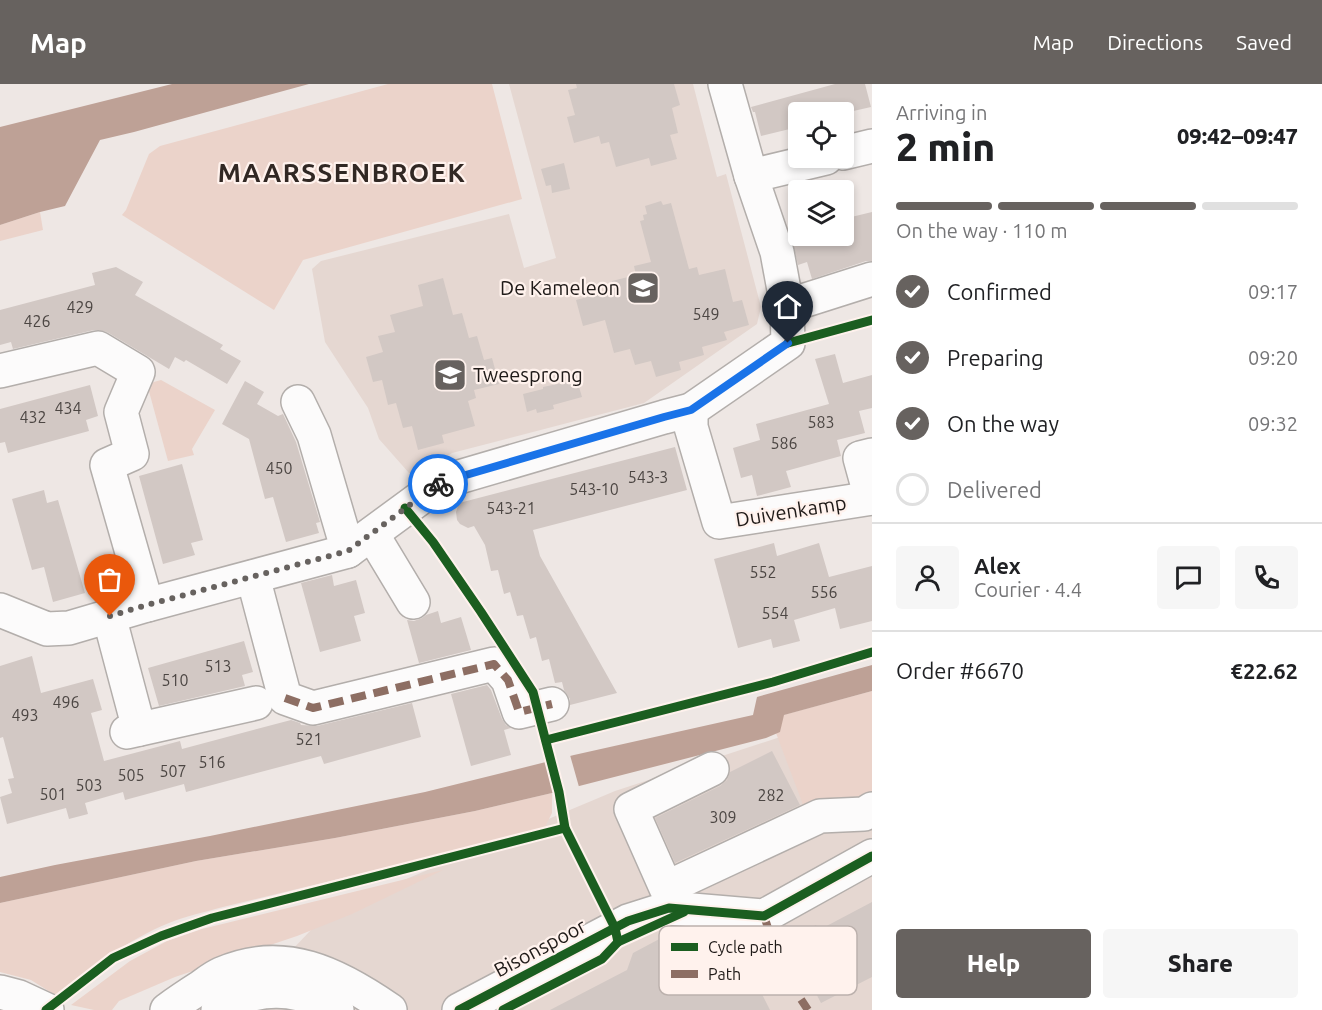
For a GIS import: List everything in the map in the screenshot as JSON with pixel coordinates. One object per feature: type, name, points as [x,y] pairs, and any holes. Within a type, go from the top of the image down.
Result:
[{"type":"street","points":[[0,610],[47,629],[69,628],[253,577],[360,543],[442,482],[691,410],[788,343],[787,306],[777,252],[751,176],[725,84]]},
{"type":"street","points":[[854,150],[872,146]]},
{"type":"street","points":[[751,176],[788,167]]},
{"type":"street","points":[[787,306],[872,279]]},
{"type":"street","points":[[0,371],[98,348],[138,372],[120,412],[132,454],[107,465],[147,605]]},
{"type":"street","points":[[298,402],[360,543],[413,602]]},
{"type":"street","name":"Duivenkamp","points":[[691,410],[691,427],[719,522],[871,498],[860,458],[872,456]]},
{"type":"street","points":[[253,577],[270,700]]},
{"type":"street","points":[[110,616],[133,730],[270,700],[313,708],[494,664],[508,680],[519,712],[552,704]]},
{"type":"street","points":[[712,769],[631,809],[666,888],[820,816],[869,817]]},
{"type":"street","name":"Bisonspoor","points":[[459,1010],[628,921],[669,908],[764,916],[872,856]]},
{"type":"street","points":[[166,1010],[219,975],[249,964],[286,962],[324,972],[368,995],[390,1010]]},
{"type":"street","points":[[218,1010],[255,992],[287,990],[322,1001],[337,1010]]},
{"type":"street","points":[[0,992],[19,997],[47,1010]]},
{"type":"shaded area","points":[[172,84],[309,84],[100,140],[65,206],[0,225],[0,127]]},
{"type":"shaded area","points":[[388,84],[492,84],[522,199],[303,260],[274,310],[122,215],[149,154],[160,146]]},
{"type":"shaded area","points":[[509,84],[693,84],[717,177],[726,174],[761,307],[757,324],[644,403],[452,453],[421,476],[409,473],[379,439],[368,408],[325,342],[312,269],[321,261],[509,214],[524,268],[556,258]]},
{"type":"shaded area","points":[[40,212],[43,230],[0,241],[0,225]]},
{"type":"shaded area","points":[[161,380],[215,410],[192,449],[194,455],[168,461],[147,384]]},
{"type":"shaded area","points":[[872,665],[872,691],[784,715],[780,732],[766,738],[475,811],[335,838],[196,861],[0,903],[0,877],[425,792],[574,755],[753,715],[757,697]]},
{"type":"shaded area","points":[[872,691],[872,794],[841,810],[805,810],[776,733],[780,731],[783,715]]},
{"type":"shaded area","points":[[872,707],[872,1010],[235,1010],[328,912],[615,791]]},
{"type":"shaded area","points":[[552,793],[552,813],[544,829],[182,918],[124,946],[55,995],[31,980],[0,972],[0,903],[196,861],[335,838],[475,811]]},
{"type":"shaded area","points":[[443,870],[352,914],[297,936],[175,977],[119,1001],[112,1010],[94,1010],[71,1005],[130,961],[167,941],[202,929]]},
{"type":"pier","points":[[570,755],[579,787],[555,794],[546,761]]},
{"type":"building","points":[[576,84],[674,84],[680,105],[672,108],[678,133],[670,135],[677,159],[651,166],[649,158],[616,167],[609,142],[601,144],[599,136],[574,143],[567,117],[575,115],[568,90],[577,88]]},
{"type":"building","points":[[835,84],[865,84],[871,107],[854,111],[854,102],[788,102],[788,129],[761,136],[755,112],[751,107]]},
{"type":"building","points":[[564,163],[570,189],[552,193],[551,185],[546,186],[541,169]]},
{"type":"building","points":[[661,201],[663,205],[671,203],[689,269],[697,267],[699,275],[725,269],[733,302],[742,300],[749,325],[724,332],[727,340],[702,347],[704,355],[679,362],[681,370],[656,377],[651,361],[635,365],[630,349],[614,353],[605,320],[583,326],[576,300],[614,290],[612,281],[636,275],[634,266],[651,262],[640,221],[644,220],[643,215],[647,214],[645,206]]},
{"type":"building","points":[[872,212],[872,261],[812,279],[807,262],[798,265],[793,246],[854,246],[854,216]]},
{"type":"building","points":[[116,267],[143,282],[135,295],[223,345],[220,349],[241,361],[227,384],[186,360],[184,362],[175,357],[169,369],[107,332],[94,330],[13,349],[11,342],[0,345],[0,310],[95,285],[92,273]]},
{"type":"building","points":[[443,278],[453,315],[462,313],[469,338],[477,336],[484,360],[492,358],[499,384],[474,390],[476,398],[468,401],[475,426],[442,435],[444,443],[418,450],[412,426],[403,428],[396,403],[388,405],[382,380],[373,382],[366,357],[383,352],[378,336],[395,332],[390,315],[423,306],[418,285]]},
{"type":"building","points":[[835,354],[843,383],[872,375],[872,408],[859,411],[865,433],[837,440],[841,456],[786,471],[791,487],[757,496],[752,475],[741,478],[733,448],[760,440],[756,424],[829,404],[815,359]]},
{"type":"building","points":[[577,380],[582,397],[553,405],[554,409],[537,413],[536,409],[527,412],[523,394]]},
{"type":"building","points":[[245,381],[264,392],[257,404],[278,416],[283,414],[296,442],[320,522],[316,523],[319,533],[286,542],[273,497],[265,499],[249,439],[222,424]]},
{"type":"building","points":[[90,385],[98,416],[86,420],[89,431],[8,453],[5,442],[0,443],[0,409]]},
{"type":"building","points":[[675,447],[687,490],[533,530],[540,556],[617,693],[570,705],[570,699],[562,682],[555,683],[549,659],[542,661],[536,637],[530,639],[523,615],[517,616],[510,592],[504,594],[498,570],[491,571],[485,545],[474,526],[468,528],[457,520],[456,512],[459,503]]},
{"type":"building","points":[[182,464],[203,540],[191,543],[195,555],[163,564],[139,476]]},
{"type":"building","points":[[44,490],[47,503],[58,500],[85,593],[53,602],[44,567],[32,570],[12,499]]},
{"type":"building","points":[[774,543],[777,556],[819,543],[829,577],[872,566],[872,621],[840,629],[835,608],[794,620],[800,641],[773,648],[771,639],[738,648],[714,559]]},
{"type":"building","points":[[332,575],[334,586],[356,580],[365,613],[354,616],[361,641],[320,652],[301,583]]},
{"type":"building","points":[[438,611],[441,623],[461,617],[471,650],[419,663],[407,620],[414,621]]},
{"type":"building","points":[[244,641],[253,672],[242,675],[245,686],[159,706],[148,668]]},
{"type":"building","points":[[32,656],[41,693],[93,679],[102,710],[91,713],[104,761],[180,741],[182,749],[291,720],[301,725],[317,726],[412,703],[421,737],[324,764],[321,756],[186,792],[184,784],[125,800],[123,792],[85,803],[88,814],[69,819],[66,808],[7,824],[0,797],[12,793],[8,779],[14,778],[3,737],[0,738],[0,666]]},
{"type":"building","points":[[487,685],[502,719],[511,728],[504,730],[511,755],[471,766],[451,694]]},
{"type":"building","points":[[772,751],[800,805],[675,863],[655,818],[720,786],[727,780],[730,772]]},
{"type":"building","points":[[872,902],[872,977],[857,985],[857,926],[827,926]]},
{"type":"building","points":[[659,939],[659,995],[762,995],[770,1010],[550,1010],[627,970],[633,953]]},
{"type":"building","points":[[817,995],[837,995],[821,1003]]},
{"type":"marked path","points":[[285,698],[313,708],[494,664],[508,680],[519,712],[552,704]]},
{"type":"marked path","points":[[764,916],[767,926]]},
{"type":"marked path","points":[[798,995],[808,1010]]},
{"type":"cycle path","points":[[788,343],[872,320]]},
{"type":"cycle path","points":[[405,508],[433,542],[533,692],[559,792],[565,828],[615,928],[618,942]]},
{"type":"cycle path","points":[[546,740],[773,682],[872,652]]},
{"type":"cycle path","points":[[46,1010],[113,958],[161,936],[212,918],[565,828]]},
{"type":"cycle path","points":[[459,1010],[628,921],[669,908],[764,916],[872,856]]},
{"type":"cycle path","points":[[503,1010],[602,959],[618,942],[684,912]]},
{"type":"way so far","points":[[110,616],[348,551],[438,484]]},
{"type":"place","name":"De Kameleon","points":[[643,288]]},
{"type":"place","name":"Tweesprong","points":[[450,375]]},
{"type":"district","name":"MAARSSENBROEK","points":[[342,173]]},
{"type":"route","points":[[438,484],[575,442],[691,410],[788,343]]}]
